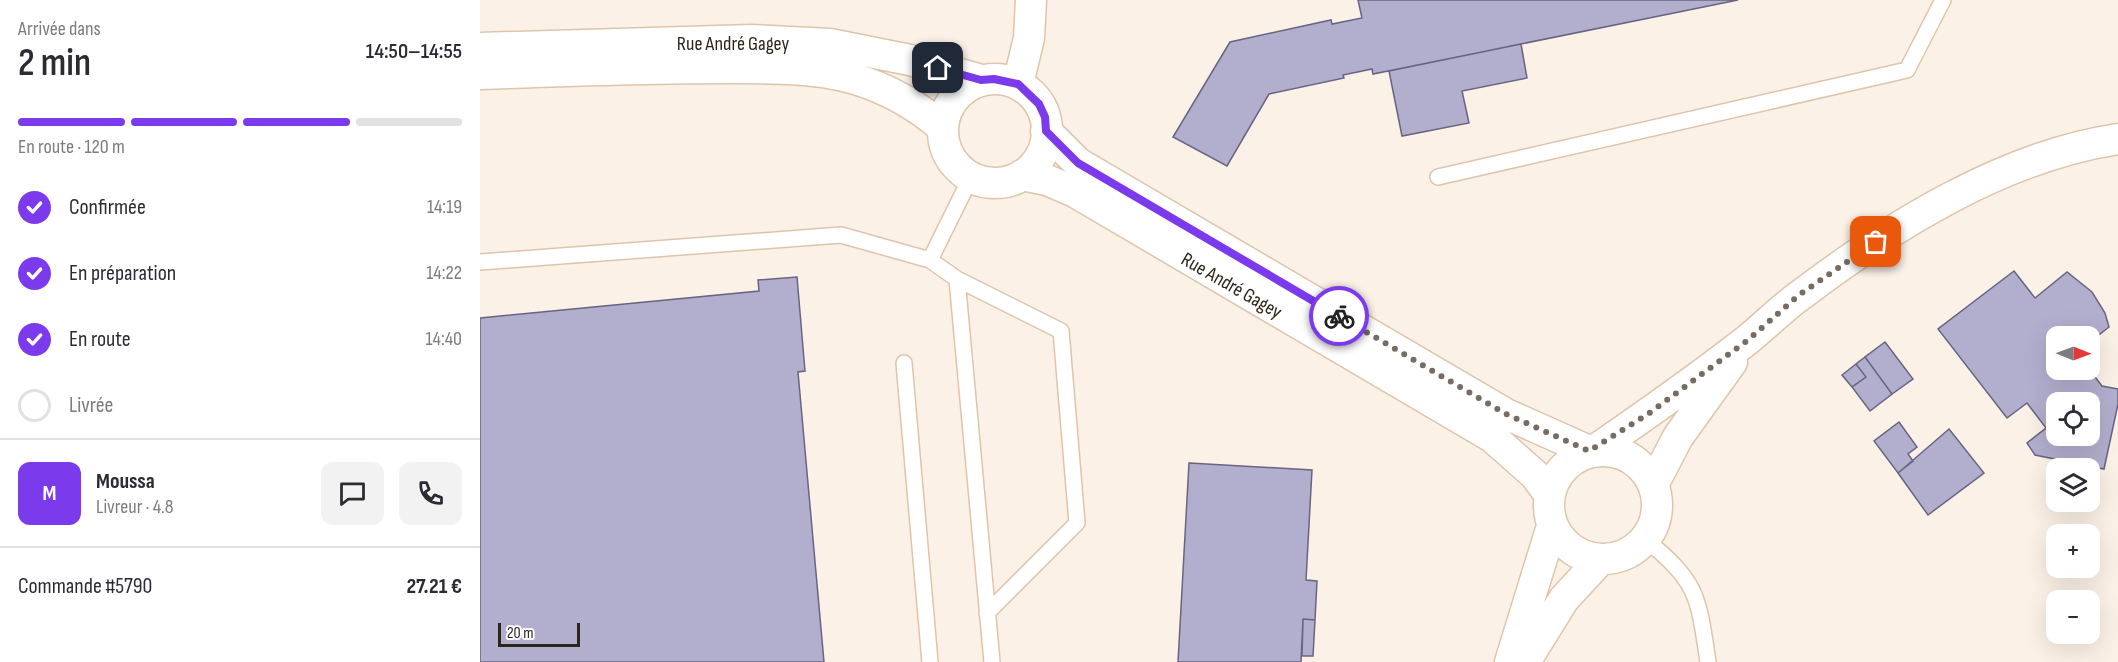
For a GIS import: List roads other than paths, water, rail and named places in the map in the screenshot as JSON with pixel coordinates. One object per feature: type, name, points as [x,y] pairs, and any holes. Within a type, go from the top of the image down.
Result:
[{"type":"street","points":[[1018,84],[1029,38],[1031,0]]},
{"type":"street","name":"Rue André Gagey","points":[[480,48],[752,40],[830,44],[910,60],[981,80]]},
{"type":"street","name":"Rue André Gagey","points":[[480,74],[680,68],[826,72],[852,78],[900,97],[926,112],[943,128]]},
{"type":"street","points":[[1000,79],[1018,84],[1039,104],[1045,117],[1046,131],[1040,156],[1022,175],[998,183],[971,177],[950,157],[944,143],[943,128],[946,112],[954,98],[966,87],[981,80],[1000,79]]},
{"type":"street","name":"Rue André Gagey","points":[[1046,131],[1078,163],[1506,414],[1592,451]]},
{"type":"street","points":[[1592,451],[1610,450],[1636,461],[1653,485],[1657,513],[1645,539],[1633,550],[1618,557],[1601,559],[1586,557],[1572,550],[1560,539],[1552,525],[1548,510],[1549,494],[1563,467],[1575,457],[1592,451],[1748,340],[1799,295],[1916,217],[1979,185],[2040,159],[2118,139]]},
{"type":"street","name":"Rue André Gagey","points":[[1022,175],[1047,180],[1075,192],[1492,437],[1535,475],[1549,494]]},
{"type":"street","points":[[1653,485],[1678,437],[1748,340]]},
{"type":"street","points":[[1510,662],[1552,525]]},
{"type":"street","points":[[1525,662],[1564,599],[1601,559]]},
{"type":"lane","points":[[1438,177],[1906,70],[1943,0]]},
{"type":"lane","points":[[930,260],[971,177]]},
{"type":"lane","points":[[480,262],[841,235],[930,260],[957,279],[1061,331],[1077,523],[987,614]]},
{"type":"lane","points":[[957,279],[992,662]]},
{"type":"lane","points":[[903,363],[930,662]]},
{"type":"lane","points":[[1645,539],[1675,563],[1690,583],[1700,608],[1708,662]]}]
